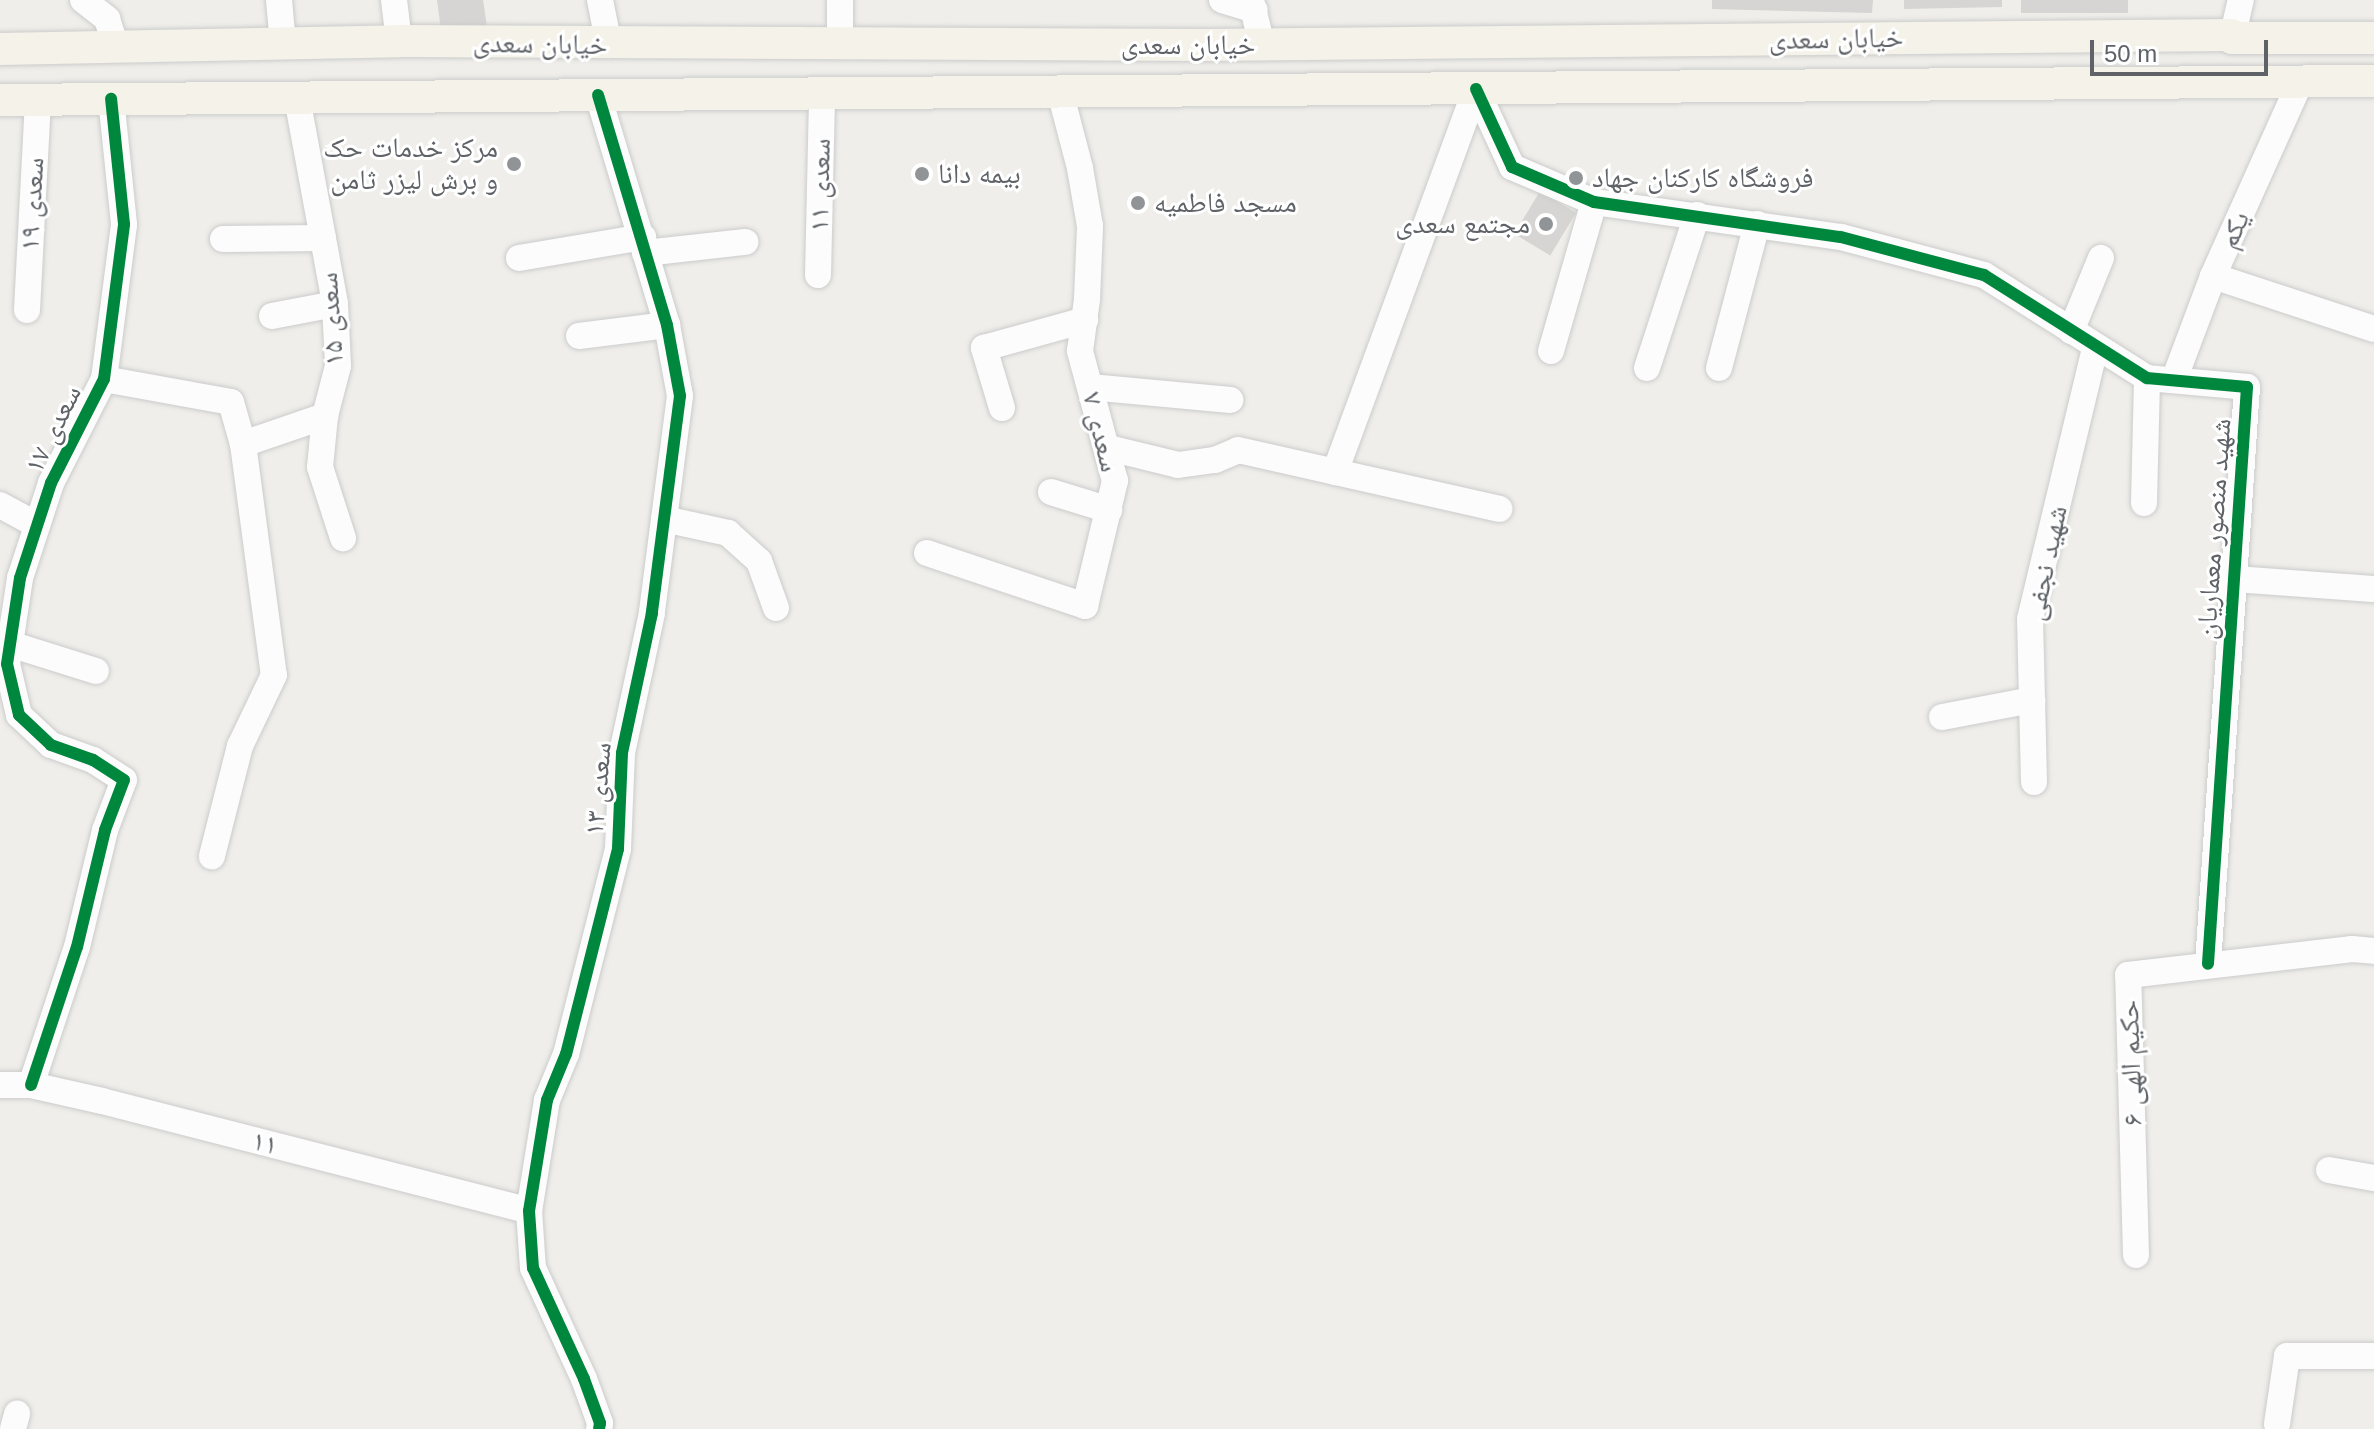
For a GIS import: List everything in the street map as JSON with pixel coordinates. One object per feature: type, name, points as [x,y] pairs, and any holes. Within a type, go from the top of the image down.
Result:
[{"type":"main road","name":"خیابان سعدی","points":[[0,49],[399,41],[609,45],[1262,45],[2231,35],[2232,38],[2371,40]]},
{"type":"main road","points":[[451,42],[463,69],[462,78],[451,96]]},
{"type":"main road","points":[[506,43],[493,63],[492,72],[499,90],[507,96]]},
{"type":"main road","name":"خیابان سعدی","points":[[0,100],[2372,79]]},
{"type":"street","points":[[83,0],[107,19],[116,47]]},
{"type":"street","points":[[279,0],[283,44]]},
{"type":"street","points":[[394,0],[399,41]]},
{"type":"street","points":[[600,0],[609,45]]},
{"type":"street","points":[[840,0],[840,44]]},
{"type":"street","points":[[1222,0],[1252,5],[1262,45]]},
{"type":"street","points":[[2232,38],[2241,0]]},
{"type":"street","name":"یکم","points":[[2144,503],[2160,379],[2213,276],[2300,82]]},
{"type":"street","points":[[1335,472],[1476,89]]},
{"type":"street","name":"شهید منصور معماریان","points":[[1476,89],[1512,167],[1594,202],[1841,237],[1984,275],[2095,348],[2160,379],[2247,387],[2208,964]]},
{"type":"street","name":"سعدی ۷","points":[[927,553],[1085,606],[1115,481],[1109,448],[1080,351],[1085,320],[1090,226],[1080,168],[1060,92]]},
{"type":"street","name":"سعدی ۱۱","points":[[818,275],[822,94]]},
{"type":"street","name":"سعدی ۱۳","points":[[598,95],[667,325],[680,396],[652,613],[622,753],[618,849],[566,1054],[547,1100],[529,1211],[533,1268],[584,1379],[600,1423],[599,1429]]},
{"type":"street","name":"سعدی ۱۵","points":[[297,98],[335,304],[338,366],[325,416],[320,467],[343,538]]},
{"type":"street","name":"سعدی ۱۹","points":[[27,310],[38,99]]},
{"type":"street","name":"سعدی ۱۷","points":[[31,1085],[77,947],[105,830],[124,780],[93,760],[51,745],[19,715],[7,664],[20,578],[51,483],[104,379],[124,224],[111,99]]},
{"type":"street","points":[[1551,351],[1594,202]]},
{"type":"street","points":[[1647,368],[1697,215]]},
{"type":"street","points":[[1719,368],[1757,224]]},
{"type":"street","points":[[223,239],[323,238]]},
{"type":"street","points":[[519,258],[644,245],[745,242]]},
{"type":"street","points":[[2071,331],[2101,258]]},
{"type":"street","points":[[2213,276],[2374,329]]},
{"type":"street","points":[[272,316],[335,304]]},
{"type":"street","points":[[1002,408],[984,348],[1085,320]]},
{"type":"street","points":[[579,336],[667,325]]},
{"type":"street","name":"شهید نجفی","points":[[2034,782],[2030,619],[2095,348]]},
{"type":"street","points":[[104,379],[231,402],[243,444],[274,675],[240,746],[212,856]]},
{"type":"street","points":[[1090,387],[1230,400]]},
{"type":"street","points":[[243,444],[325,416]]},
{"type":"street","points":[[1109,448],[1178,465],[1215,460],[1238,450],[1499,509]]},
{"type":"street","points":[[1051,492],[1109,510]]},
{"type":"street","points":[[0,505],[37,525]]},
{"type":"street","points":[[664,519],[728,533],[759,561],[776,608]]},
{"type":"street","points":[[2234,579],[2374,589]]},
{"type":"street","points":[[10,644],[96,671]]},
{"type":"street","points":[[1942,717],[2032,700]]},
{"type":"street","name":"حکیم الهی ۶","points":[[2136,1255],[2128,975],[2352,949],[2374,951]]},
{"type":"street","name":"۱۱","points":[[0,1085],[31,1085],[529,1211]]},
{"type":"street","points":[[2329,1170],[2374,1178]]},
{"type":"street","points":[[2277,1424],[2287,1356],[2374,1356]]},
{"type":"building","points":[[437,0],[483,0],[489,39],[442,38]]},
{"type":"building","points":[[1712,0],[1873,0],[1872,13],[1712,9]]},
{"type":"building","points":[[1904,0],[2002,0],[2002,7],[1904,9]]},
{"type":"building","points":[[2021,0],[2128,0],[2128,13],[2021,13]]},
{"type":"building","name":"مجتمع سعدی","points":[[1540,191],[1576,213],[1550,255],[1514,234]]},
{"type":"cycle path","points":[[1476,89],[1512,167],[1594,202],[1841,237],[1984,275],[2147,378],[2247,387],[2208,964]]},
{"type":"cycle path","points":[[598,95],[667,325],[680,396],[652,613],[622,753],[618,849],[566,1054],[547,1100],[529,1211],[533,1268],[584,1379],[600,1423],[599,1429]]},
{"type":"cycle path","points":[[31,1085],[77,947],[105,830],[124,780],[93,760],[51,745],[19,715],[7,664],[20,578],[51,483],[104,379],[124,224],[111,99]]},
{"type":"place","name":"مرکز خدمات حک و برش لیزر ثامن","points":[[514,164]]},
{"type":"place","name":"بیمه دانا","points":[[922,174]]},
{"type":"place","name":"فروشگاه کارکنان جهاد","points":[[1576,178]]},
{"type":"place","name":"مسجد فاطمیه","points":[[1138,203]]},
{"type":"place","name":"مجتمع سعدی","points":[[1546,224]]}]
